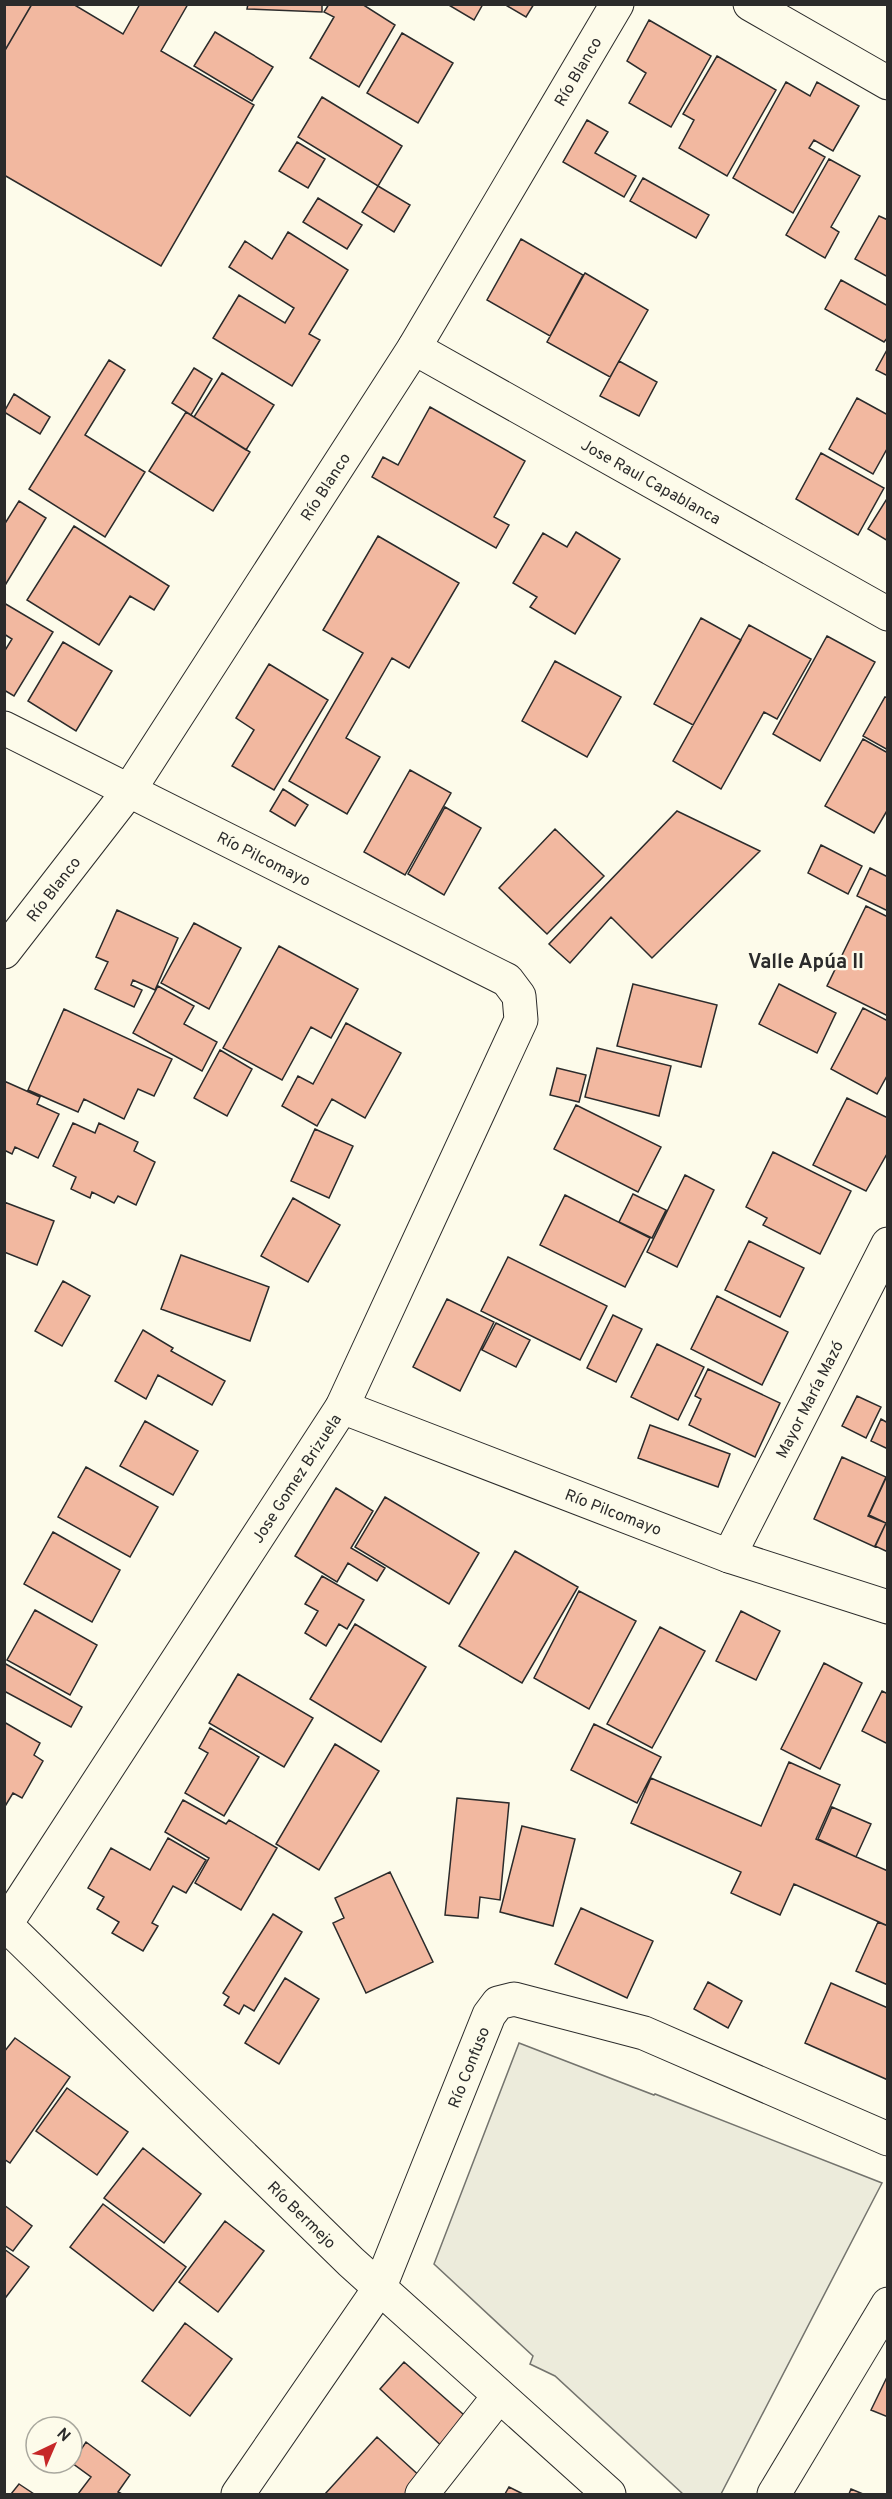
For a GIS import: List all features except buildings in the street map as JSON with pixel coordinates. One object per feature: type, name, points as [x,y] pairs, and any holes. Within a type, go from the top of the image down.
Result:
[{"type":"street","name":"Río Blanco","points":[[4,952],[128,792],[414,348],[618,4]]},
{"type":"street","points":[[750,4],[888,83]]},
{"type":"street","name":"Jose Raul Capablanca","points":[[414,348],[888,614]]},
{"type":"street","name":"Río Pilcomayo","points":[[4,728],[507,980],[519,996]]},
{"type":"street","name":"Jose Gomez Brizuela","points":[[5,1925],[342,1407],[522,1020],[519,996]]},
{"type":"street","name":"Mayor María Mazó","points":[[729,1556],[888,1244]]},
{"type":"street","name":"Río Pilcomayo","points":[[342,1407],[729,1556],[888,1607]]},
{"type":"street","name":"Río Bermejo","points":[[5,1925],[379,2289],[609,2494]]},
{"type":"street","name":"Río Confuso","points":[[238,2494],[379,2289],[489,2015],[498,2003],[514,1999],[644,2033],[888,2139]]},
{"type":"street","points":[[774,2494],[888,2304]]},
{"type":"street","points":[[422,2494],[499,2396]]},
{"type":"shaded area","points":[[519,2043],[882,2183],[721,2494],[683,2494],[555,2376],[530,2364],[533,2356],[434,2264]]},
{"type":"district","name":"Valle Apu´a II","points":[[806,961]]}]
